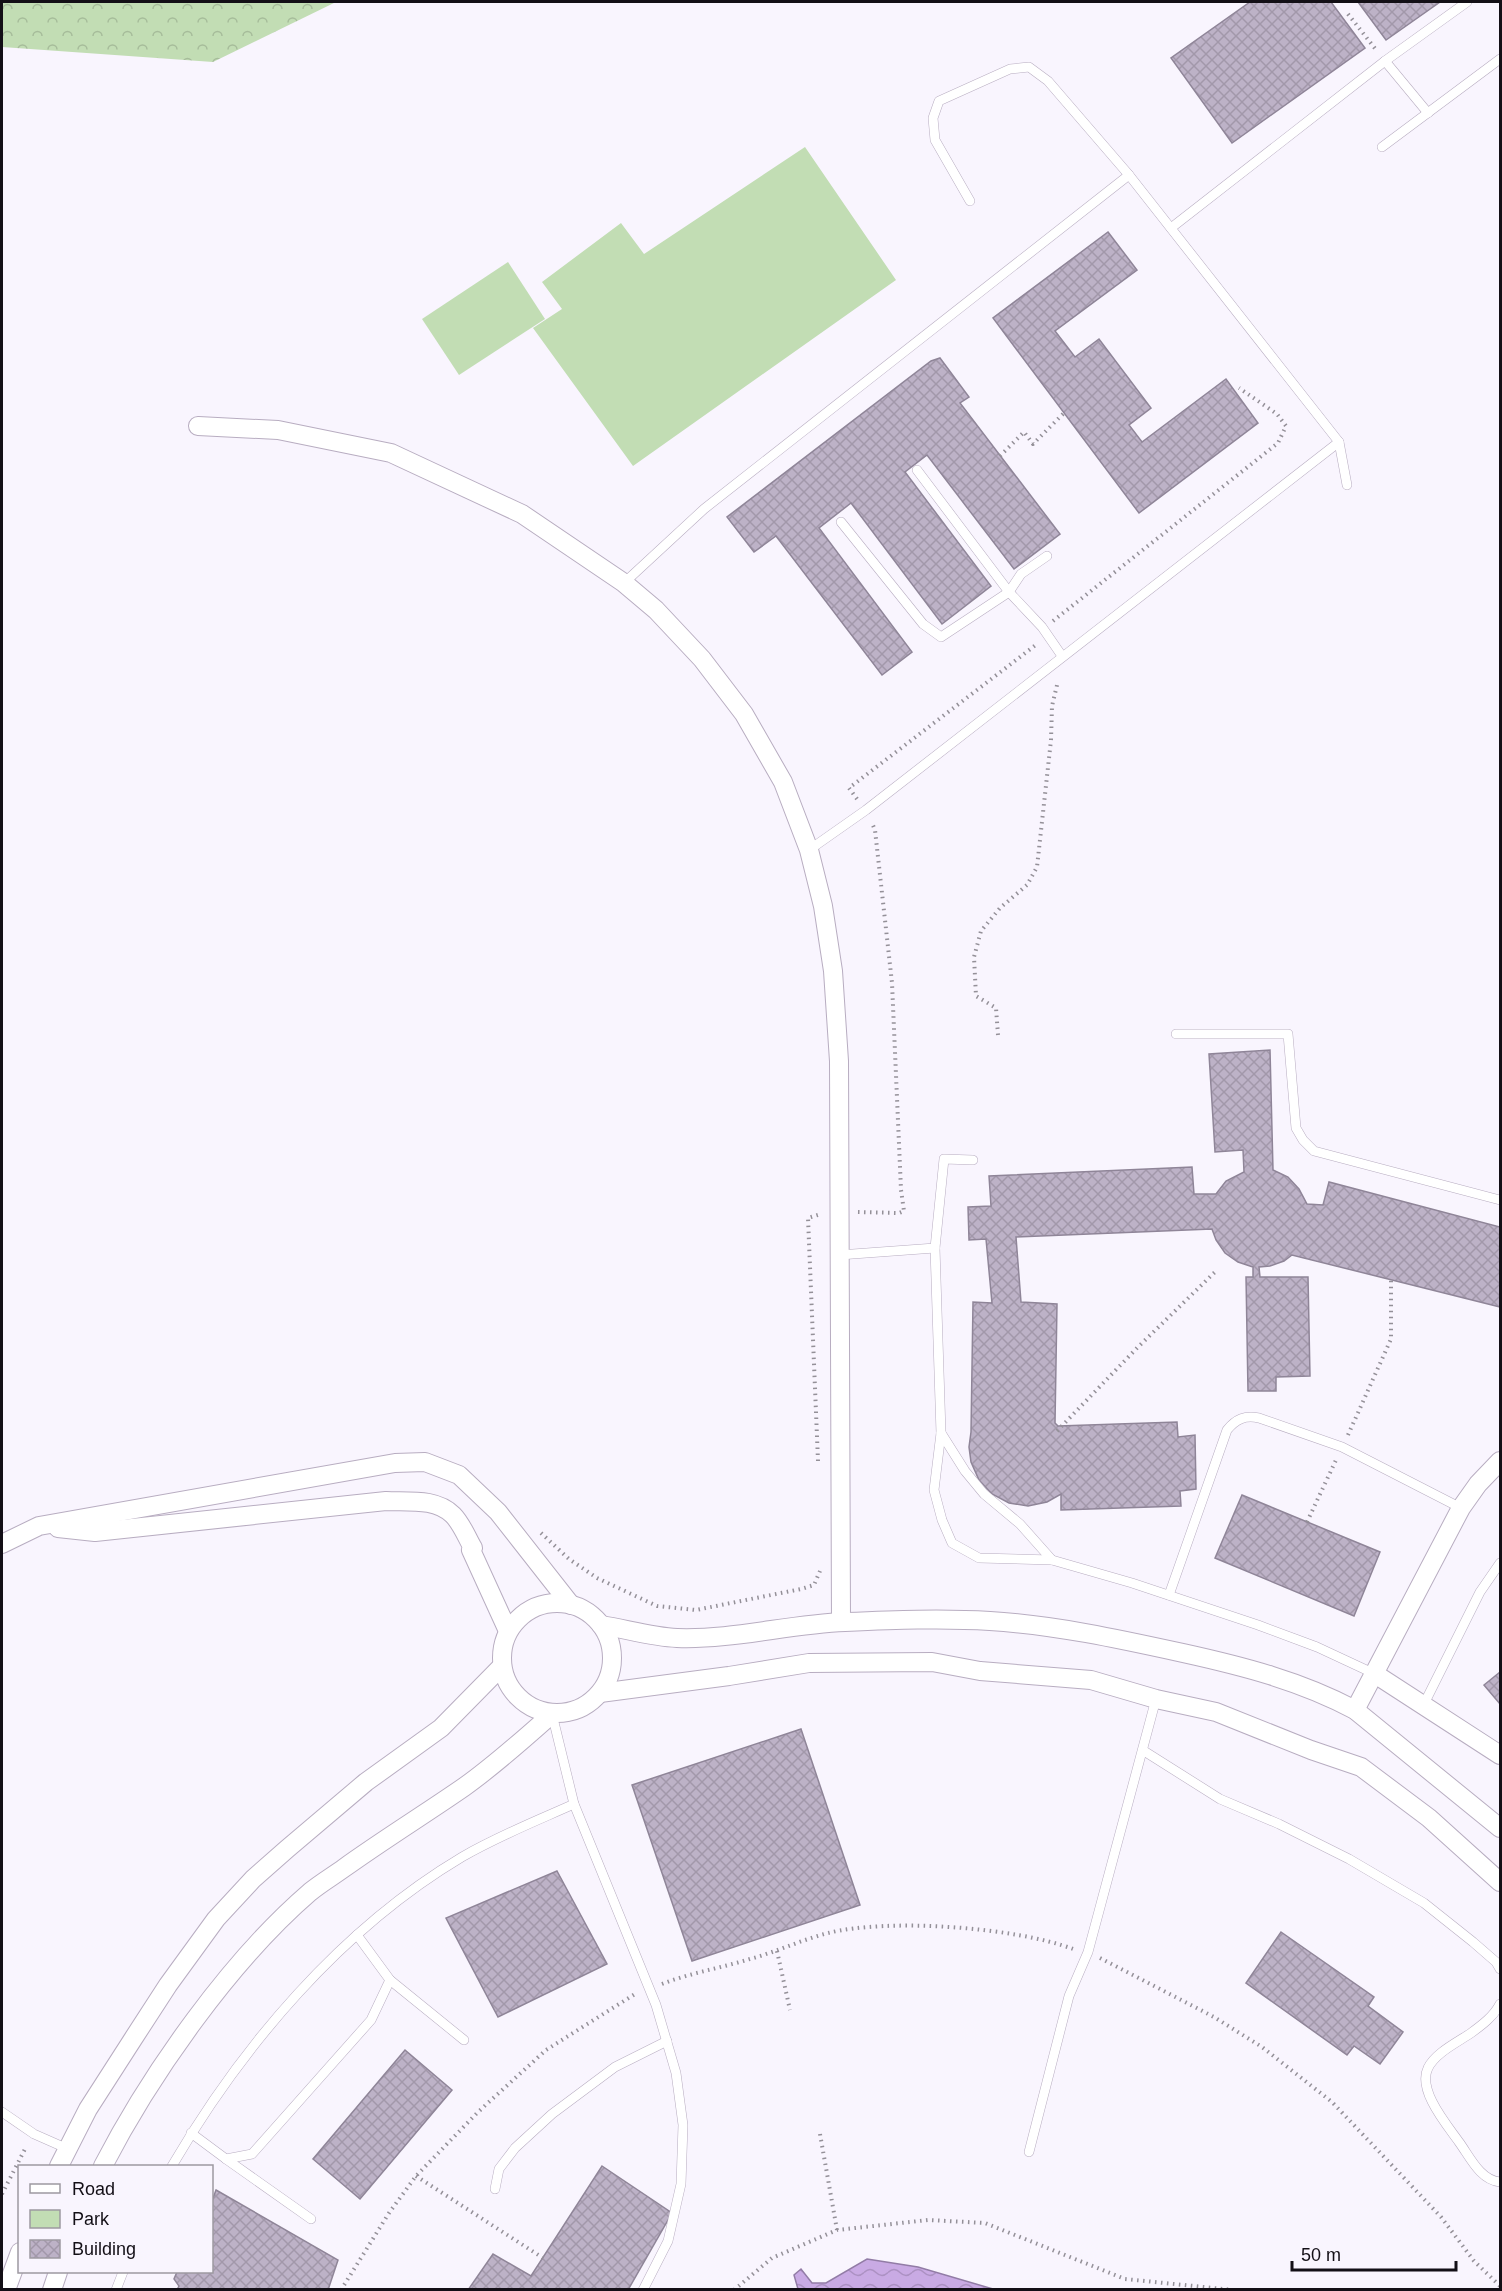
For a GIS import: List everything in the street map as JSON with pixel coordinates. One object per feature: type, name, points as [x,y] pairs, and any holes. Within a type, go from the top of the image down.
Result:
[{"type":"street","points":[[198,426],[278,430],[391,453],[522,514],[624,584],[656,610],[702,659],[744,714],[783,782],[809,850],[823,906],[833,971],[839,1061],[841,1622]]},
{"type":"street","points":[[1355,1710],[1461,1508],[1478,1484],[1500,1461]]},
{"type":"street","points":[[2,1544],[39,1526],[395,1463],[425,1462],[459,1475],[498,1512],[571,1605]]},
{"type":"street","points":[[39,1526],[95,1532],[386,1502],[429,1502],[453,1515],[462,1528],[508,1631]]},
{"type":"street","points":[[553,1602],[571,1605],[588,1612],[601,1625],[610,1641],[612,1659],[609,1677],[600,1693],[587,1706],[570,1712],[552,1714],[534,1709],[519,1699],[507,1684],[502,1666],[502,1648],[508,1631],[519,1617],[535,1607],[553,1602]]},
{"type":"street","points":[[601,1625],[676,1638],[841,1622],[929,1619],[991,1621],[1080,1631],[1215,1660],[1288,1679],[1355,1710],[1500,1828]]},
{"type":"street","points":[[600,1693],[809,1663],[932,1662],[980,1671],[1091,1680],[1156,1699],[1216,1712],[1311,1750],[1361,1767],[1429,1818],[1500,1882]]},
{"type":"street","points":[[60,2165],[88,2109],[162,1994],[216,1919],[253,1879],[287,1849],[366,1782],[441,1728],[502,1666]]},
{"type":"street","points":[[1375,1674],[1500,1755]]},
{"type":"street","points":[[104,2165],[121,2132],[206,2005],[262,1939],[311,1892],[397,1830],[465,1786],[552,1714]]},
{"type":"street","points":[[6,2289],[18,2257]]},
{"type":"street","points":[[52,2289],[57,2273]]},
{"type":"lane","points":[[1171,228],[1385,61],[1467,2]]},
{"type":"lane","points":[[1382,147],[1500,59]]},
{"type":"lane","points":[[1385,61],[1428,113]]},
{"type":"lane","points":[[970,201],[935,140],[933,118],[939,101],[1010,69],[1029,67],[1048,81],[1129,175],[1339,442],[1347,484]]},
{"type":"lane","points":[[624,584],[704,509],[1129,175]]},
{"type":"lane","points":[[809,850],[866,810],[1339,442]]},
{"type":"lane","points":[[917,470],[1009,592],[1042,627],[1062,656]]},
{"type":"lane","points":[[842,522],[923,624],[941,637],[1009,592],[1021,574],[1047,556]]},
{"type":"lane","points":[[1176,1034],[1288,1034],[1296,1128],[1303,1140],[1314,1151],[1500,1200]]},
{"type":"lane","points":[[973,1160],[944,1159],[935,1248],[941,1432],[934,1490],[942,1520],[952,1543],[979,1558],[1052,1560],[1169,1595],[1317,1647],[1375,1674]]},
{"type":"lane","points":[[839,1255],[935,1248]]},
{"type":"lane","points":[[1169,1595],[1227,1430],[1233,1423],[1249,1416],[1342,1447],[1461,1508]]},
{"type":"lane","points":[[941,1432],[965,1471],[984,1494],[1020,1524],[1052,1560]]},
{"type":"lane","points":[[1423,1706],[1480,1592],[1500,1563]]},
{"type":"lane","points":[[1029,2152],[1069,1996],[1088,1952],[1144,1751],[1156,1699]]},
{"type":"lane","points":[[552,1714],[574,1804],[650,1988],[676,2073],[683,2125],[681,2184],[668,2241],[643,2289]]},
{"type":"lane","points":[[1144,1751],[1220,1799],[1279,1824],[1329,1849],[1424,1903],[1473,1942],[1496,1962],[1500,1969]]},
{"type":"lane","points":[[173,2165],[191,2133],[238,2065],[280,2013],[357,1935],[415,1889],[463,1857],[574,1804]]},
{"type":"lane","points":[[357,1935],[390,1980],[464,2040]]},
{"type":"lane","points":[[226,2159],[252,2154],[371,2020],[390,1980]]},
{"type":"lane","points":[[1500,2004],[1497,2011],[1480,2026],[1438,2056],[1428,2068],[1426,2082],[1437,2111],[1481,2173],[1492,2181],[1500,2182]]},
{"type":"lane","points":[[495,2189],[499,2169],[515,2148],[552,2114],[615,2067],[667,2042]]},
{"type":"lane","points":[[2,2112],[34,2134],[68,2150]]},
{"type":"lane","points":[[191,2133],[311,2219]]},
{"type":"lane","points":[[116,2289],[122,2273]]},
{"type":"path","points":[[1348,14],[1385,61]]},
{"type":"path","points":[[1047,623],[1053,621],[1278,443],[1286,426],[1277,414],[1239,387]]},
{"type":"path","points":[[1000,456],[1024,432],[1033,444],[1064,413]]},
{"type":"path","points":[[819,1468],[808,1218],[838,1211],[899,1213],[904,1211],[901,1190],[892,983],[875,830],[866,810],[849,788],[1038,644],[1035,635]]},
{"type":"path","points":[[998,1035],[996,1008],[976,996],[974,957],[981,931],[1000,908],[1027,885],[1037,867],[1051,740],[1052,706],[1062,656]]},
{"type":"path","points":[[1058,1431],[1137,1348],[1217,1270]]},
{"type":"path","points":[[1306,1522],[1391,1339],[1391,1279]]},
{"type":"path","points":[[539,1531],[569,1559],[597,1578],[657,1606],[696,1610],[814,1586],[820,1572],[820,1562]]},
{"type":"path","points":[[342,2289],[389,2213],[416,2176],[478,2112],[546,2050],[634,1995],[650,1988],[830,1933],[899,1926],[986,1931],[1088,1952],[1214,2017],[1263,2047],[1332,2102],[1441,2217],[1474,2261],[1500,2286]]},
{"type":"path","points":[[777,1951],[790,2010]]},
{"type":"path","points":[[820,2134],[837,2230]]},
{"type":"path","points":[[2,2194],[29,2142]]},
{"type":"path","points":[[416,2176],[543,2258]]},
{"type":"path","points":[[734,2289],[772,2258],[837,2230],[928,2220],[985,2223],[1125,2279],[1233,2289]]},
{"type":"green space","points":[[2,2],[336,2],[213,62],[2,47]]},
{"type":"green space","points":[[805,147],[896,280],[633,466],[533,328],[562,309],[542,282],[621,223],[644,254]]},
{"type":"green space","points":[[508,262],[545,319],[459,375],[422,319]]},
{"type":"water","points":[[867,2259],[918,2267],[993,2289],[798,2289],[794,2275],[801,2269],[812,2283],[826,2283]]},
{"type":"building","points":[[1250,2],[1331,2],[1365,48],[1232,143],[1171,58]]},
{"type":"building","points":[[1358,2],[1440,2],[1386,40]]},
{"type":"building","points":[[1108,232],[1137,270],[1055,331],[1075,357],[1099,339],[1151,408],[1129,425],[1142,442],[1226,379],[1258,423],[1139,513],[993,318]]},
{"type":"building","points":[[940,358],[969,397],[960,403],[1060,534],[1014,569],[927,455],[905,472],[991,586],[942,624],[851,503],[819,528],[912,652],[882,675],[776,536],[754,552],[727,517],[931,361]]},
{"type":"building","points":[[1270,1050],[1273,1170],[1288,1177],[1299,1189],[1307,1204],[1323,1205],[1329,1182],[1500,1227],[1500,1307],[1292,1255],[1284,1261],[1259,1267],[1260,1277],[1308,1277],[1310,1376],[1276,1377],[1276,1391],[1248,1391],[1246,1277],[1253,1277],[1253,1267],[1238,1262],[1225,1253],[1212,1229],[1016,1237],[1021,1302],[1057,1304],[1055,1423],[1058,1426],[1177,1422],[1178,1437],[1195,1435],[1196,1489],[1180,1491],[1181,1506],[1061,1510],[1061,1494],[1047,1502],[1028,1506],[1009,1503],[992,1494],[979,1480],[971,1462],[969,1447],[973,1302],[992,1303],[986,1239],[969,1240],[968,1207],[991,1206],[989,1176],[1192,1167],[1194,1194],[1216,1194],[1226,1181],[1244,1172],[1243,1150],[1215,1152],[1209,1054]]},
{"type":"building","points":[[1242,1495],[1380,1552],[1354,1616],[1215,1558]]},
{"type":"building","points":[[1500,1672],[1500,1704],[1484,1685]]},
{"type":"building","points":[[801,1729],[860,1905],[692,1961],[632,1785]]},
{"type":"building","points":[[557,1871],[607,1964],[498,2017],[446,1918]]},
{"type":"building","points":[[1281,1932],[1374,1997],[1368,2006],[1403,2032],[1380,2064],[1354,2046],[1347,2055],[1246,1983]]},
{"type":"building","points":[[405,2050],[452,2090],[360,2199],[313,2159]]},
{"type":"building","points":[[602,2166],[672,2213],[628,2290],[468,2290],[493,2254],[531,2276]]},
{"type":"building","points":[[216,2190],[338,2260],[328,2290],[177,2290],[179,2286],[174,2279],[177,2273],[213,2273],[213,2198]]}]
